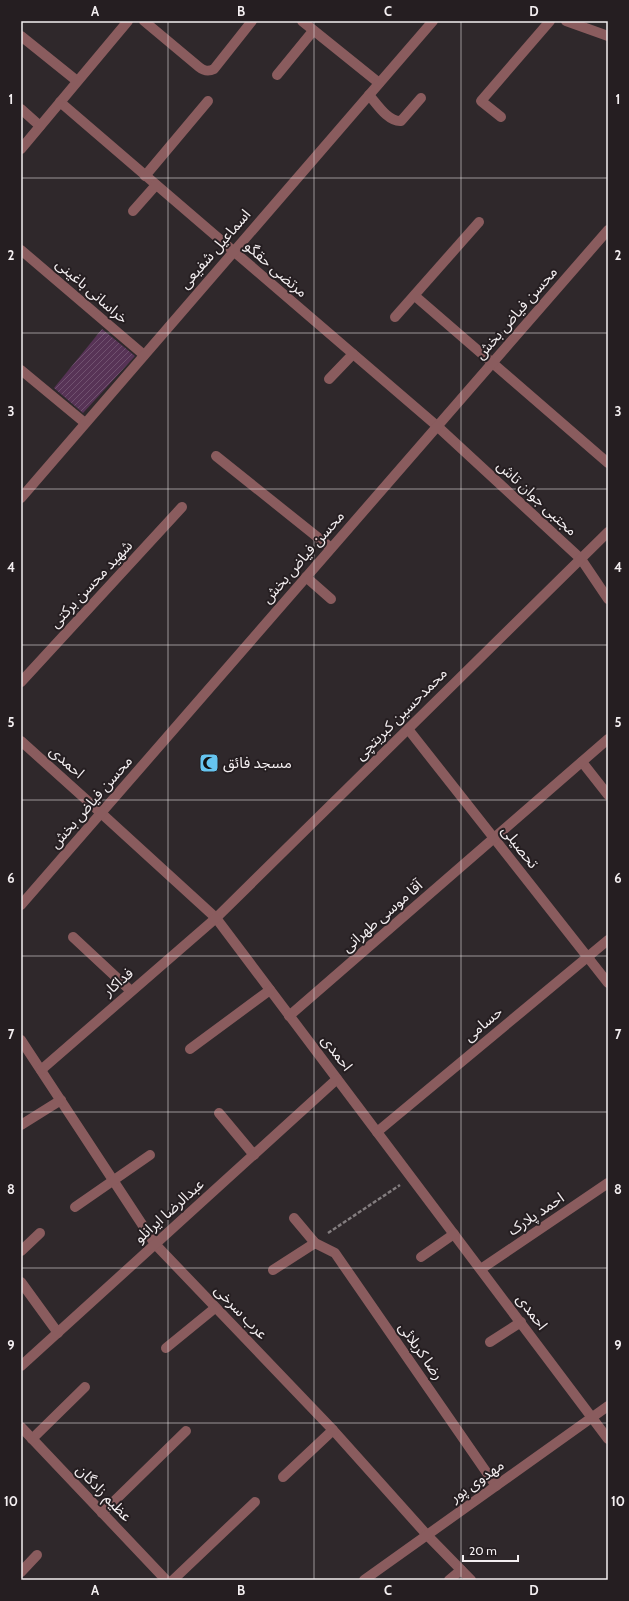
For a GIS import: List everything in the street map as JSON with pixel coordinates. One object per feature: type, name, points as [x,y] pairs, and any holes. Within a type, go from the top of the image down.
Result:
[{"type":"street","points":[[21,149],[128,21]]},
{"type":"street","points":[[144,21],[204,71],[210,71],[214,69],[252,21]]},
{"type":"street","points":[[302,21],[379,83]]},
{"type":"street","name":"اسماعیل شفیعی","points":[[21,498],[433,21]]},
{"type":"street","points":[[501,117],[481,101],[550,21]]},
{"type":"street","points":[[566,21],[608,36]]},
{"type":"street","points":[[277,75],[313,31]]},
{"type":"street","points":[[21,36],[78,81]]},
{"type":"street","points":[[369,95],[390,118],[396,121],[401,120],[421,98]]},
{"type":"street","name":"مرتضی حقگو","points":[[60,102],[437,426]]},
{"type":"street","points":[[145,176],[208,102]]},
{"type":"street","points":[[21,109],[40,126]]},
{"type":"street","points":[[133,211],[156,185]]},
{"type":"street","points":[[395,317],[479,222]]},
{"type":"street","name":"محسن فیاض بخش","points":[[21,905],[608,230]]},
{"type":"street","name":"خراسانی باغینی","points":[[21,250],[144,355]]},
{"type":"street","points":[[415,296],[608,463]]},
{"type":"street","points":[[329,379],[353,354]]},
{"type":"street","points":[[21,370],[85,423]]},
{"type":"street","name":"مجتبی جوان تاش","points":[[437,426],[581,559],[608,599]]},
{"type":"street","points":[[216,456],[331,548]]},
{"type":"street","name":"شهید محسن برکتی","points":[[21,682],[182,507]]},
{"type":"street","name":"محمدحسین کبریتچی","points":[[216,918],[608,532]]},
{"type":"street","points":[[306,577],[331,599]]},
{"type":"street","name":"تحصیلی","points":[[408,729],[608,983]]},
{"type":"street","name":"آقا موسی طهرانی","points":[[289,1016],[608,739]]},
{"type":"street","name":"احمدی","points":[[21,741],[216,918],[593,1417],[608,1439]]},
{"type":"street","points":[[582,762],[608,795]]},
{"type":"street","name":"فداکار","points":[[41,1070],[216,918]]},
{"type":"street","points":[[73,937],[131,991]]},
{"type":"street","name":"حسامی","points":[[377,1132],[608,940]]},
{"type":"street","points":[[190,1049],[270,990]]},
{"type":"street","name":"عرب سرخی","points":[[21,1040],[155,1244],[333,1430],[427,1535],[471,1580]]},
{"type":"street","name":"عبدالرضا ایرانلو","points":[[21,1366],[337,1079]]},
{"type":"street","points":[[21,1124],[60,1100]]},
{"type":"street","points":[[219,1113],[254,1154]]},
{"type":"street","points":[[75,1207],[150,1155]]},
{"type":"street","name":"احمد پلارک","points":[[481,1270],[608,1183]]},
{"type":"street","points":[[273,1270],[315,1243],[294,1218]]},
{"type":"street","points":[[21,1251],[40,1233]]},
{"type":"street","points":[[420,1257],[454,1234]]},
{"type":"street","name":"رضا کربلائی","points":[[315,1243],[335,1253],[496,1486]]},
{"type":"street","points":[[21,1282],[58,1333]]},
{"type":"street","points":[[166,1348],[215,1308]]},
{"type":"street","points":[[490,1342],[521,1322]]},
{"type":"street","points":[[32,1439],[85,1387]]},
{"type":"street","name":"مهدوی پور","points":[[364,1580],[608,1406]]},
{"type":"street","name":"عظیم زادگان","points":[[21,1427],[166,1580]]},
{"type":"street","points":[[102,1513],[186,1430]]},
{"type":"street","points":[[284,1477],[333,1430]]},
{"type":"street","points":[[172,1580],[255,1502]]},
{"type":"street","points":[[21,1572],[37,1555]]},
{"type":"street","points":[[449,1580],[461,1570]]},
{"type":"path","points":[[315,1243],[411,1177]]},
{"type":"building","points":[[102,329],[135,356],[83,413],[54,388]]},
{"type":"place","name":"مسجد فائق","points":[[209,763]]}]
